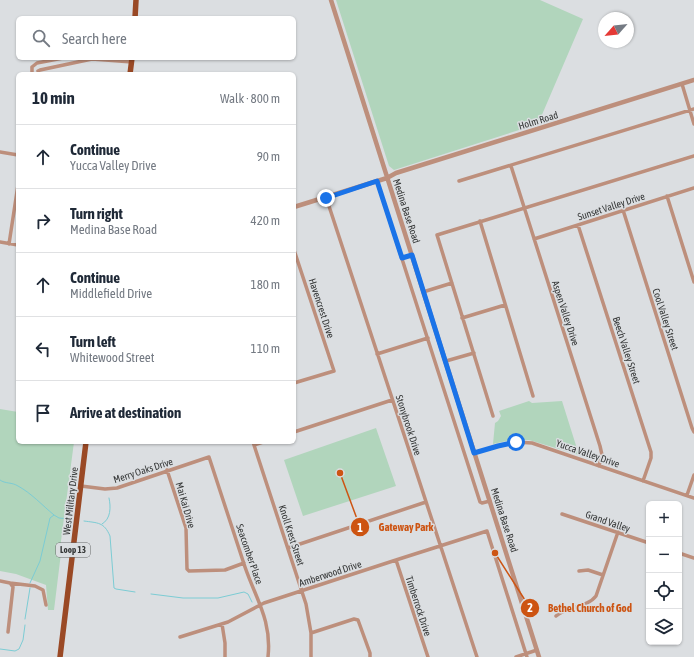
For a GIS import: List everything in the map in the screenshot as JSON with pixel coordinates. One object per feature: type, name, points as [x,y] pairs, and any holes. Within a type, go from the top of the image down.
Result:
[{"type":"main road","points":[[136,0],[136,16]]},
{"type":"main road","points":[[130,72],[132,60]]},
{"type":"main road","name":"West Military Drive","points":[[60,657],[86,444]]},
{"type":"street","name":"Medina Base Road","points":[[331,0],[539,657]]},
{"type":"street","points":[[32,67],[37,63],[53,60],[55,67]]},
{"type":"street","points":[[39,72],[40,70],[77,60]]},
{"type":"street","points":[[32,67],[37,72]]},
{"type":"street","points":[[32,67],[32,72]]},
{"type":"street","name":"Holm Road","points":[[296,206],[694,80]]},
{"type":"street","points":[[682,84],[692,110],[694,124]]},
{"type":"street","points":[[460,182],[692,110]]},
{"type":"street","points":[[0,152],[16,155]]},
{"type":"street","points":[[492,416],[437,235],[694,156]]},
{"type":"street","name":"Aspen Valley Drive","points":[[511,166],[600,446],[602,456],[599,466]]},
{"type":"street","points":[[377,181],[480,502],[490,501]]},
{"type":"street","name":"Sunset Valley Drive","points":[[534,239],[694,188]]},
{"type":"street","points":[[667,196],[694,282]]},
{"type":"street","points":[[9,244],[16,198]]},
{"type":"street","name":"Stonybrook Drive","points":[[326,198],[477,657]]},
{"type":"street","name":"Cool Valley Street","points":[[623,210],[694,432]]},
{"type":"street","points":[[480,222],[533,396]]},
{"type":"street","name":"Beech Valley Street","points":[[578,224],[651,452],[651,458],[643,481]]},
{"type":"street","points":[[0,242],[16,245]]},
{"type":"street","points":[[402,258],[412,255]]},
{"type":"street","name":"Havencrest Drive","points":[[296,256],[334,371],[296,382]]},
{"type":"street","points":[[423,292],[452,283]]},
{"type":"street","points":[[462,318],[505,305]]},
{"type":"street","points":[[377,354],[428,338]]},
{"type":"street","points":[[446,361],[474,353]]},
{"type":"street","points":[[296,431],[392,400]]},
{"type":"street","name":"Yucca Valley Drive","points":[[474,453],[507,443],[525,442],[694,498]]},
{"type":"street","name":"Knoll Krest Street","points":[[254,444],[309,614],[311,657]]},
{"type":"street","name":"Merry Oaks Drive","points":[[81,486],[105,489],[117,488],[209,457]]},
{"type":"street","name":"Seacomber Place","points":[[209,457],[244,564],[265,617],[268,632],[268,657]]},
{"type":"street","name":"Mai Kai Drive","points":[[167,470],[186,528],[187,569],[189,571],[220,571],[244,564]]},
{"type":"street","points":[[687,496],[694,475]]},
{"type":"street","points":[[288,548],[426,502]]},
{"type":"street","name":"Grand Valley","points":[[562,514],[646,542]]},
{"type":"street","name":"Amberwood Drive","points":[[180,637],[236,619],[261,604],[488,531],[527,655]]},
{"type":"street","points":[[556,616],[562,610],[594,599],[618,532]]},
{"type":"street","points":[[682,554],[694,558]]},
{"type":"street","name":"Timberrock Drive","points":[[396,560],[428,657]]},
{"type":"street","points":[[579,571],[588,570],[603,575]]},
{"type":"street","points":[[0,581],[35,586],[43,590],[46,605]]},
{"type":"street","points":[[8,632],[14,587],[10,583]]},
{"type":"street","points":[[311,633],[354,619],[358,620],[370,653],[370,657]]},
{"type":"street","points":[[222,624],[225,639],[224,657]]},
{"type":"street","points":[[516,657],[527,655],[537,650]]},
{"type":"green space","points":[[336,0],[540,0],[583,19],[538,124],[394,170],[389,166]]},
{"type":"green space","points":[[529,401],[532,403],[562,401],[579,455],[529,440],[511,440],[493,444],[495,423],[501,416],[499,411]]},
{"type":"green space","points":[[0,409],[16,412],[16,444],[74,444],[54,610],[48,610],[46,585],[16,574],[0,571]]},
{"type":"green space","points":[[376,428],[396,486],[303,516],[284,460]]},
{"type":"waterway","points":[[0,480],[23,489],[54,515],[50,518],[40,561],[30,583]]},
{"type":"waterway","points":[[102,524],[109,516],[109,498]]},
{"type":"waterway","points":[[54,515],[59,518],[70,519]]},
{"type":"waterway","points":[[84,521],[100,524],[108,531],[110,536],[114,588],[135,592]]},
{"type":"waterway","points":[[25,619],[30,588]]},
{"type":"waterway","points":[[151,594],[183,598],[218,598],[244,592],[248,594],[252,602]]},
{"type":"waterway","points":[[0,649],[15,651],[19,649],[23,640],[25,625]]},
{"type":"place","name":"Gateway Park","points":[[340,473]]},
{"type":"place","name":"Bethel Church of God","points":[[495,553]]},
{"type":"route","points":[[326,198],[377,181],[402,258],[412,255],[474,453],[507,443],[516,442]]}]
